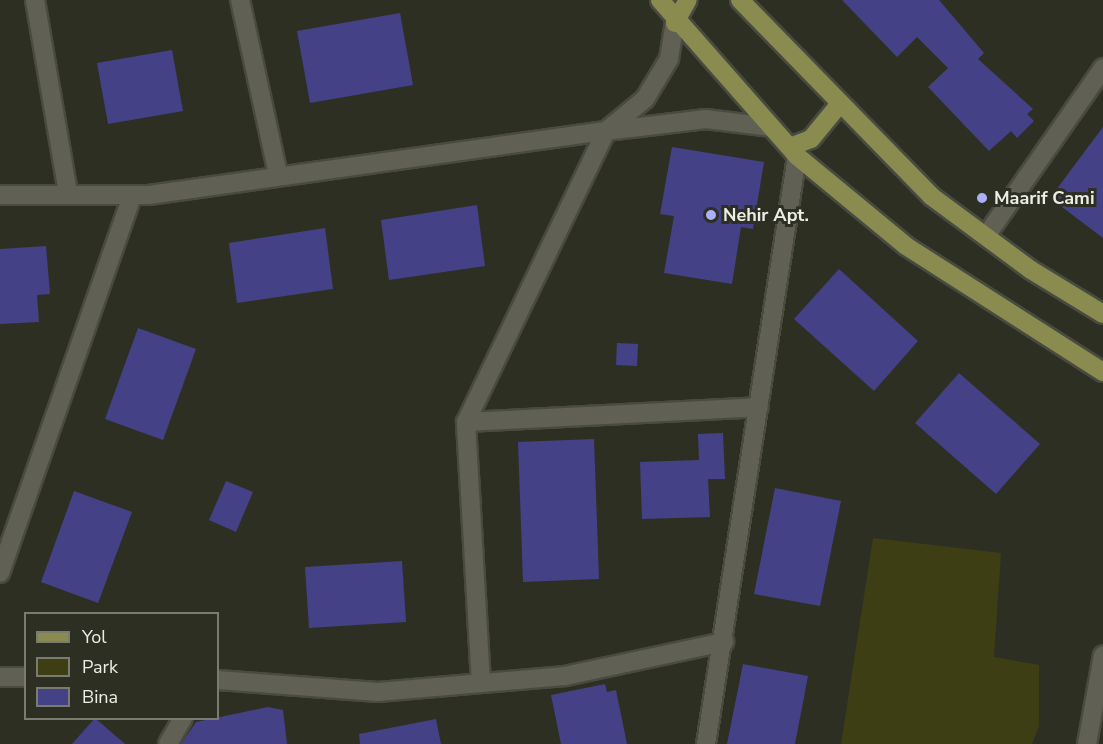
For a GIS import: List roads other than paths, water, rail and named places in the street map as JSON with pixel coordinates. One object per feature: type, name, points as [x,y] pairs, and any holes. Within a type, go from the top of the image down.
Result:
[{"type":"main road","points":[[660,0],[675,23],[793,152],[906,246],[1103,372]]},
{"type":"main road","points":[[675,23],[688,0]]},
{"type":"main road","points":[[740,0],[838,106],[931,196],[986,236],[1103,314]]},
{"type":"main road","points":[[793,152],[811,139],[838,106]]},
{"type":"street","points":[[34,0],[68,193]]},
{"type":"street","points":[[240,0],[278,174]]},
{"type":"street","points":[[481,683],[465,422],[606,131],[645,99],[669,59],[675,23]]},
{"type":"street","points":[[986,236],[1103,68]]},
{"type":"street","points":[[0,195],[68,193],[132,196],[278,174],[706,119],[770,127]]},
{"type":"street","points":[[706,744],[724,642],[759,407],[793,152]]},
{"type":"street","points":[[0,573],[132,196]]},
{"type":"street","points":[[465,422],[759,407]]},
{"type":"street","points":[[219,680],[378,692],[565,676],[724,642]]},
{"type":"street","points":[[1087,744],[1103,655]]},
{"type":"street","points":[[0,677],[24,677]]},
{"type":"street","points":[[168,744],[182,720]]},
{"type":"place","name":"Maarif Cami","points":[[982,198]]},
{"type":"place","name":"Nehir Apt.","points":[[711,215]]}]
